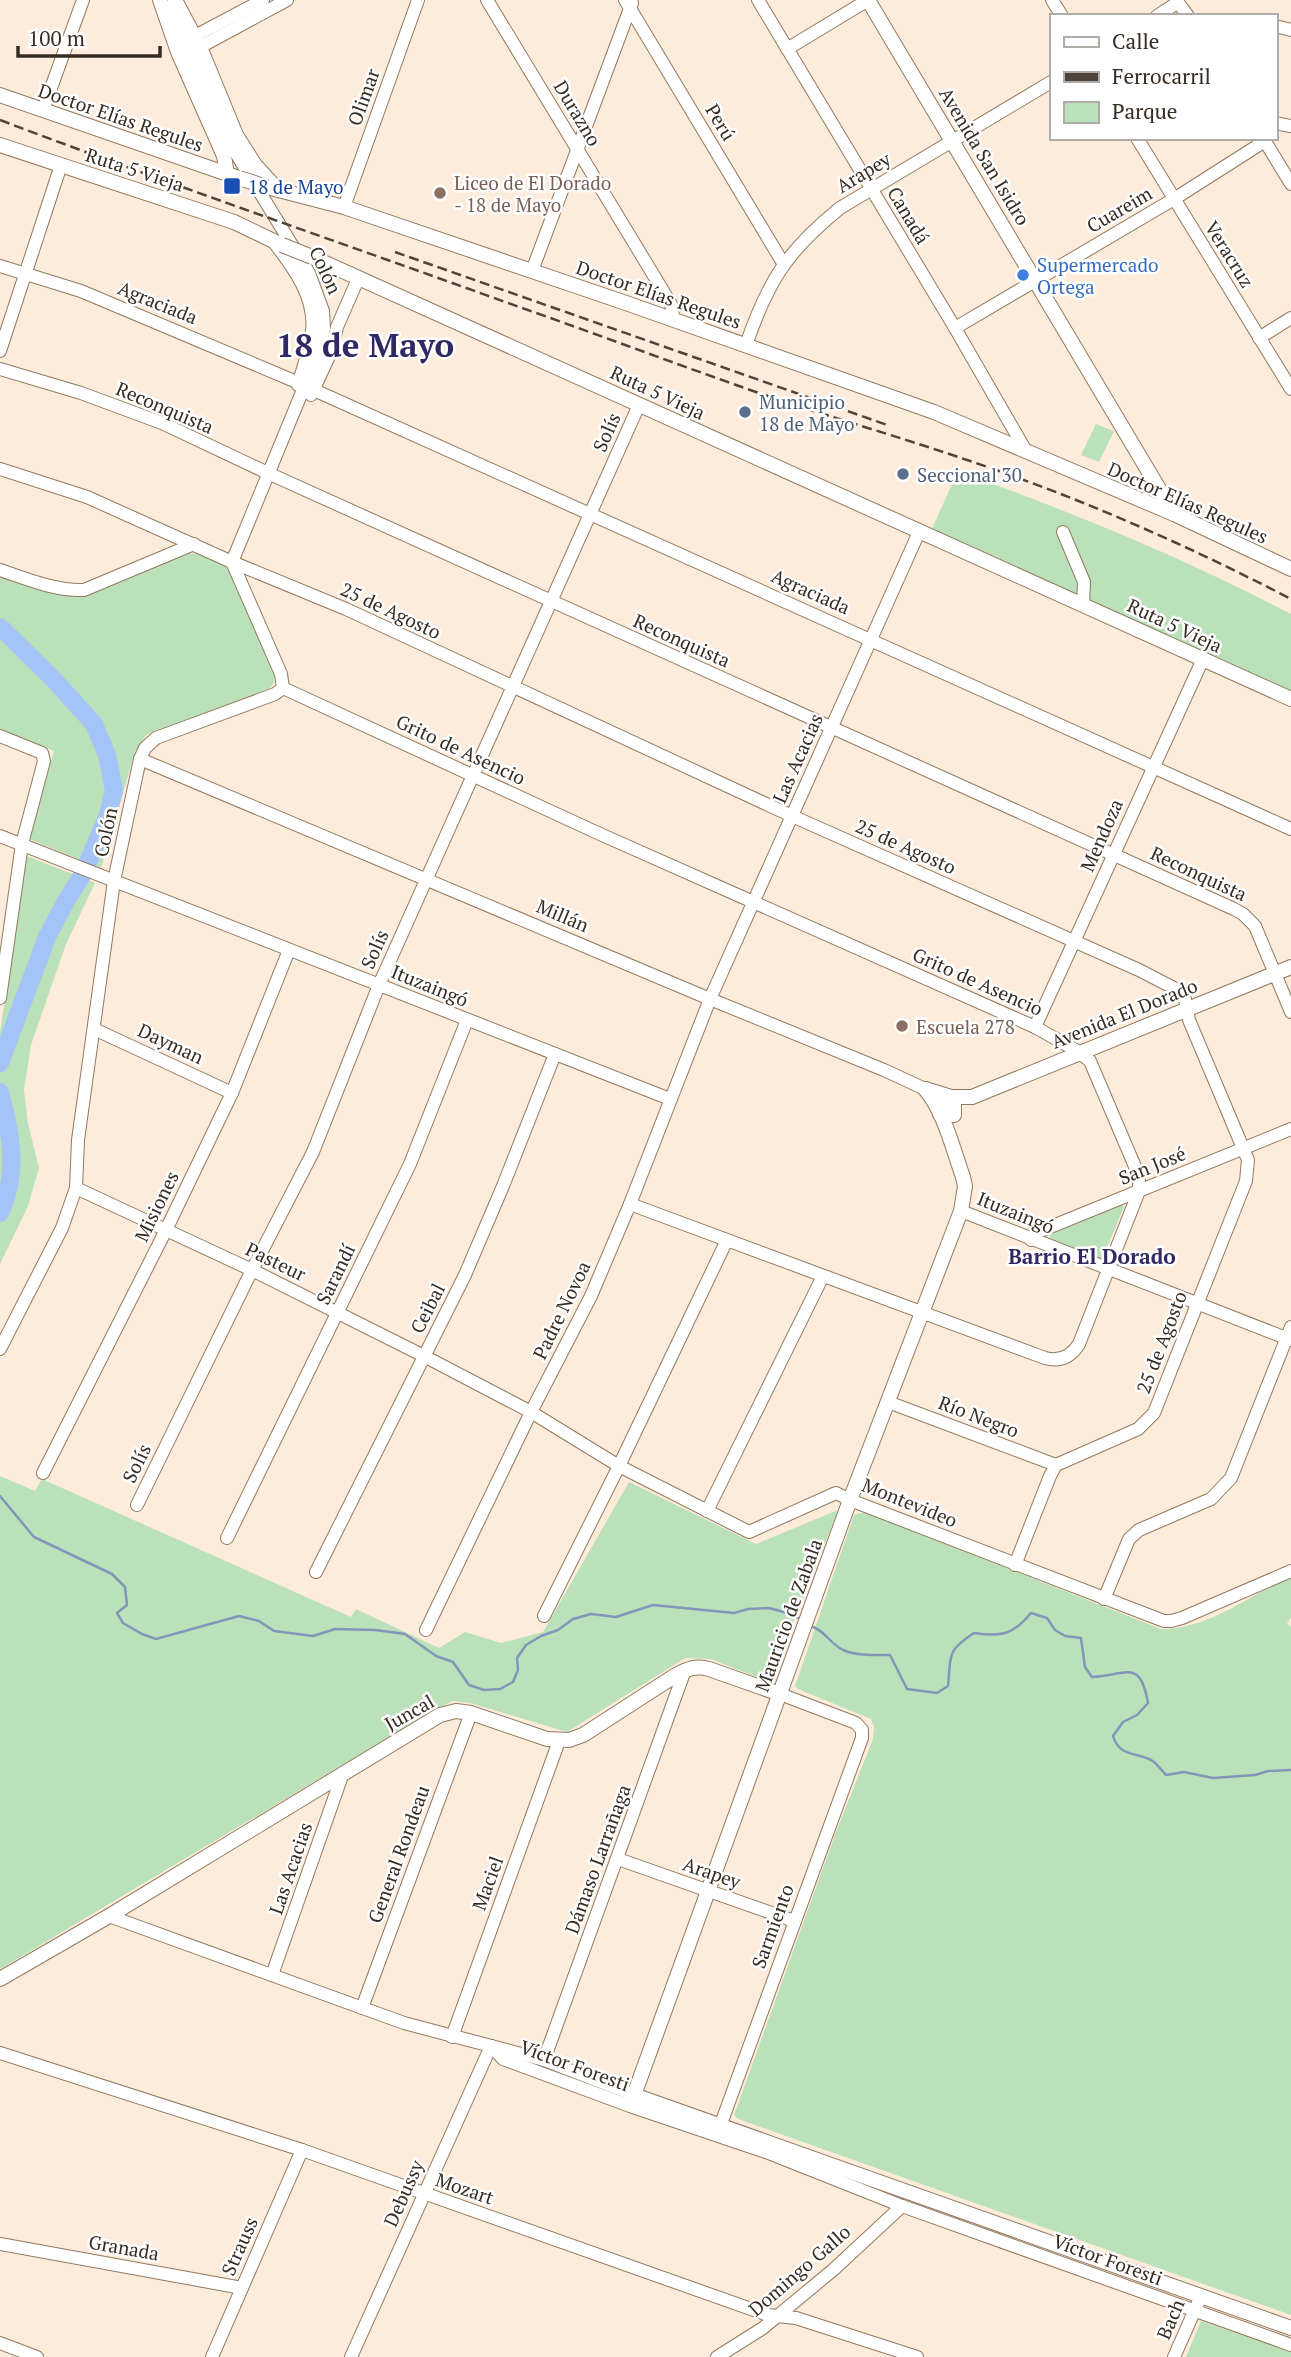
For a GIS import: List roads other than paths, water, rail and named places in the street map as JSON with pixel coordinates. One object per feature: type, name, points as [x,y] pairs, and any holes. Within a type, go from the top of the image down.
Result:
[{"type":"street","points":[[43,110],[83,0]]},
{"type":"street","points":[[160,0],[177,23]]},
{"type":"street","points":[[160,0],[178,52],[233,176]]},
{"type":"street","points":[[174,0],[177,23]]},
{"type":"street","points":[[174,0],[198,41],[236,135],[272,188]]},
{"type":"street","points":[[198,41],[263,0]]},
{"type":"street","points":[[198,41],[287,0]]},
{"type":"street","name":"Olimar","points":[[344,207],[418,0]]},
{"type":"street","name":"Durazno","points":[[487,0],[671,304],[674,320]]},
{"type":"street","name":"Canadá","points":[[758,0],[956,328],[1026,451]]},
{"type":"street","points":[[787,49],[868,0]]},
{"type":"street","name":"Avenida San Isidro","points":[[868,0],[1174,514]]},
{"type":"street","points":[[1160,14],[1177,1]]},
{"type":"street","points":[[532,271],[629,2]]},
{"type":"street","name":"Perú","points":[[629,2],[783,263]]},
{"type":"street","name":"Colón","points":[[177,23],[234,150],[309,273],[318,293],[324,328],[321,346],[293,419],[232,562]]},
{"type":"street","name":"Arapey","points":[[746,345],[768,288],[783,263],[819,225],[840,208],[1050,83]]},
{"type":"street","name":"Doctor Elías Regules","points":[[0,95],[233,176],[344,207],[934,412],[1174,514],[1291,569]]},
{"type":"street","name":"Veracruz","points":[[1138,140],[1291,389]]},
{"type":"street","name":"Cuareim","points":[[956,328],[1174,199],[1262,140]]},
{"type":"street","points":[[1265,140],[1291,184]]},
{"type":"street","name":"Ruta 5 Vieja","points":[[0,145],[234,222],[1291,699]]},
{"type":"street","points":[[0,351],[61,166]]},
{"type":"street","name":"Colón","points":[[278,243],[303,286],[313,319],[309,351],[299,383],[293,419]]},
{"type":"street","name":"Agraciada","points":[[0,266],[81,291],[299,383]]},
{"type":"street","name":"Colón","points":[[293,419],[314,390],[358,279]]},
{"type":"street","points":[[1259,338],[1291,318]]},
{"type":"street","name":"Reconquista","points":[[0,369],[81,393],[162,424],[1244,914],[1255,926],[1291,1012]]},
{"type":"street","name":"Agraciada","points":[[314,390],[1291,829]]},
{"type":"street","name":"Solís","points":[[137,1505],[313,1152],[379,985],[639,405]]},
{"type":"street","name":"25 de Agosto","points":[[0,470],[87,497],[232,562],[346,609],[792,816],[1139,970],[1172,987],[1185,999],[1189,1020],[1248,1160],[1245,1181],[1151,1418],[1138,1429],[1056,1465]]},
{"type":"street","name":"Las Acacias","points":[[710,999],[919,532]]},
{"type":"street","points":[[1063,532],[1084,582],[1083,604]]},
{"type":"street","points":[[0,570],[53,587],[84,590],[194,544]]},
{"type":"street","points":[[140,760],[145,748],[156,738],[275,694],[283,688],[281,674],[232,562]]},
{"type":"street","name":"Mendoza","points":[[1035,1027],[1203,659]]},
{"type":"street","name":"Grito de Asencio","points":[[283,688],[1035,1027],[1079,1052],[1090,1062],[1139,1176],[1139,1191]]},
{"type":"street","points":[[0,736],[43,753],[44,761],[22,844],[0,998]]},
{"type":"street","name":"Colón","points":[[0,1349],[62,1228],[76,1188],[79,1140],[114,881],[140,760]]},
{"type":"street","name":"Millán","points":[[140,760],[427,878],[925,1089],[951,1097],[972,1097]]},
{"type":"street","name":"Ituzaingó","points":[[0,836],[670,1099]]},
{"type":"street","name":"Misiones","points":[[43,1473],[232,1093],[289,950]]},
{"type":"street","name":"Avenida El Dorado","points":[[972,1097],[1291,967]]},
{"type":"street","name":"Padre Novoa","points":[[426,1630],[531,1412],[591,1296],[631,1204],[710,999]]},
{"type":"street","name":"Sarandí","points":[[227,1538],[410,1164],[467,1020]]},
{"type":"street","name":"Dayman","points":[[94,1029],[232,1093]]},
{"type":"street","name":"Ceibal","points":[[316,1572],[490,1219],[555,1054]]},
{"type":"street","name":"Mauricio de Zabala","points":[[632,2100],[850,1500],[961,1211],[965,1186],[948,1138],[944,1113],[925,1089]]},
{"type":"street","points":[[944,1113],[954,1104],[951,1097]]},
{"type":"street","points":[[944,1113],[972,1097]]},
{"type":"street","name":"San José","points":[[1031,1240],[1038,1232],[1291,1129]]},
{"type":"street","name":"Pasteur","points":[[76,1188],[252,1270],[531,1412]]},
{"type":"street","points":[[631,1204],[922,1313],[1057,1360],[1071,1354],[1079,1344],[1139,1191]]},
{"type":"street","name":"Ituzaingó","points":[[961,1211],[1196,1304],[1289,1335]]},
{"type":"street","points":[[544,1616],[727,1240]]},
{"type":"street","points":[[707,1511],[823,1276]]},
{"type":"street","points":[[1104,1599],[1129,1539],[1139,1530],[1211,1499],[1231,1478],[1289,1335]]},
{"type":"street","name":"Río Negro","points":[[888,1402],[1056,1465]]},
{"type":"street","name":"Montevideo","points":[[531,1412],[619,1466],[748,1532],[836,1493],[1154,1619],[1171,1621],[1291,1571]]},
{"type":"street","points":[[1016,1565],[1056,1465]]},
{"type":"street","points":[[559,1741],[583,1735],[685,1670],[702,1666],[780,1694]]},
{"type":"street","name":"Dámaso Larrañaga","points":[[544,2060],[685,1670]]},
{"type":"street","name":"Sarmiento","points":[[719,2130],[858,1750],[862,1730],[856,1723],[780,1694]]},
{"type":"street","name":"Juncal","points":[[0,1979],[440,1715],[456,1711],[471,1713],[547,1740],[559,1741]]},
{"type":"street","name":"General Rondeau","points":[[362,2008],[471,1713]]},
{"type":"street","name":"Maciel","points":[[452,2037],[559,1741]]},
{"type":"street","name":"Las Acacias","points":[[272,1975],[343,1773]]},
{"type":"street","name":"Arapey","points":[[618,1859],[794,1921]]},
{"type":"street","points":[[109,1916],[362,2008],[452,2037],[491,2046]]},
{"type":"street","name":"Víctor Foresti","points":[[491,2046],[544,2060],[632,2100]]},
{"type":"street","name":"Víctor Foresti","points":[[491,2046],[502,2059],[632,2100],[1291,2328]]},
{"type":"street","name":"Debussy","points":[[351,2357],[491,2046]]},
{"type":"street","name":"Mozart","points":[[0,2053],[302,2150],[768,2315],[796,2318],[917,2357]]},
{"type":"street","name":"Víctor Foresti","points":[[719,2130],[766,2152],[902,2206],[1291,2345]]},
{"type":"street","name":"Strauss","points":[[212,2357],[302,2150]]},
{"type":"street","name":"Domingo Gallo","points":[[717,2357],[778,2316],[902,2206]]},
{"type":"street","name":"Granada","points":[[0,2244],[242,2288]]},
{"type":"street","name":"Bach","points":[[1174,2357],[1200,2296]]},
{"type":"street","points":[[0,2343],[37,2357]]},
{"type":"waterway","points":[[0,627],[94,724],[107,755],[114,790],[108,815],[83,874],[47,937],[0,1063]]},
{"type":"waterway","points":[[0,1092],[11,1153],[10,1183],[0,1213]]},
{"type":"waterway","points":[[0,1496],[34,1537],[112,1574],[125,1587],[127,1605],[117,1613],[123,1623],[142,1634],[156,1639],[239,1616],[259,1621],[274,1631],[313,1636],[335,1629],[405,1634],[436,1656],[453,1662],[469,1685],[484,1690],[500,1689],[513,1682],[518,1670],[517,1658],[526,1645],[558,1630],[573,1619],[591,1614],[616,1617],[653,1605],[734,1613],[769,1608],[802,1620]]},
{"type":"waterway","points":[[811,1626],[848,1652],[890,1655],[907,1689],[937,1693],[948,1686],[950,1661],[959,1645],[974,1633],[1006,1633],[1031,1613],[1047,1618],[1055,1630],[1065,1636],[1081,1638],[1085,1667],[1092,1677],[1130,1672],[1141,1679],[1148,1703],[1137,1715],[1123,1722],[1113,1736],[1120,1748],[1156,1763],[1166,1775],[1184,1772],[1213,1778],[1291,1770]]},
{"type":"railway","points":[[0,120],[756,392],[1009,474],[1132,523],[1291,599]]},
{"type":"railway","points":[[395,252],[890,426]]},
{"type":"place","name":"18 de Mayo","points":[[232,186]]},
{"type":"place","name":"Liceo de El Dorado - 18 de Mayo","points":[[440,193]]},
{"type":"place","name":"Supermercado Ortega","points":[[1023,275]]},
{"type":"place","name":"Municipio 18 de Mayo","points":[[745,412]]},
{"type":"place","name":"Seccional 30","points":[[903,474]]},
{"type":"place","name":"Escuela 278","points":[[902,1026]]},
{"type":"district","name":"18 de Mayo","points":[[365,344]]},
{"type":"district","name":"Barrio El Dorado","points":[[1092,1256]]}]
